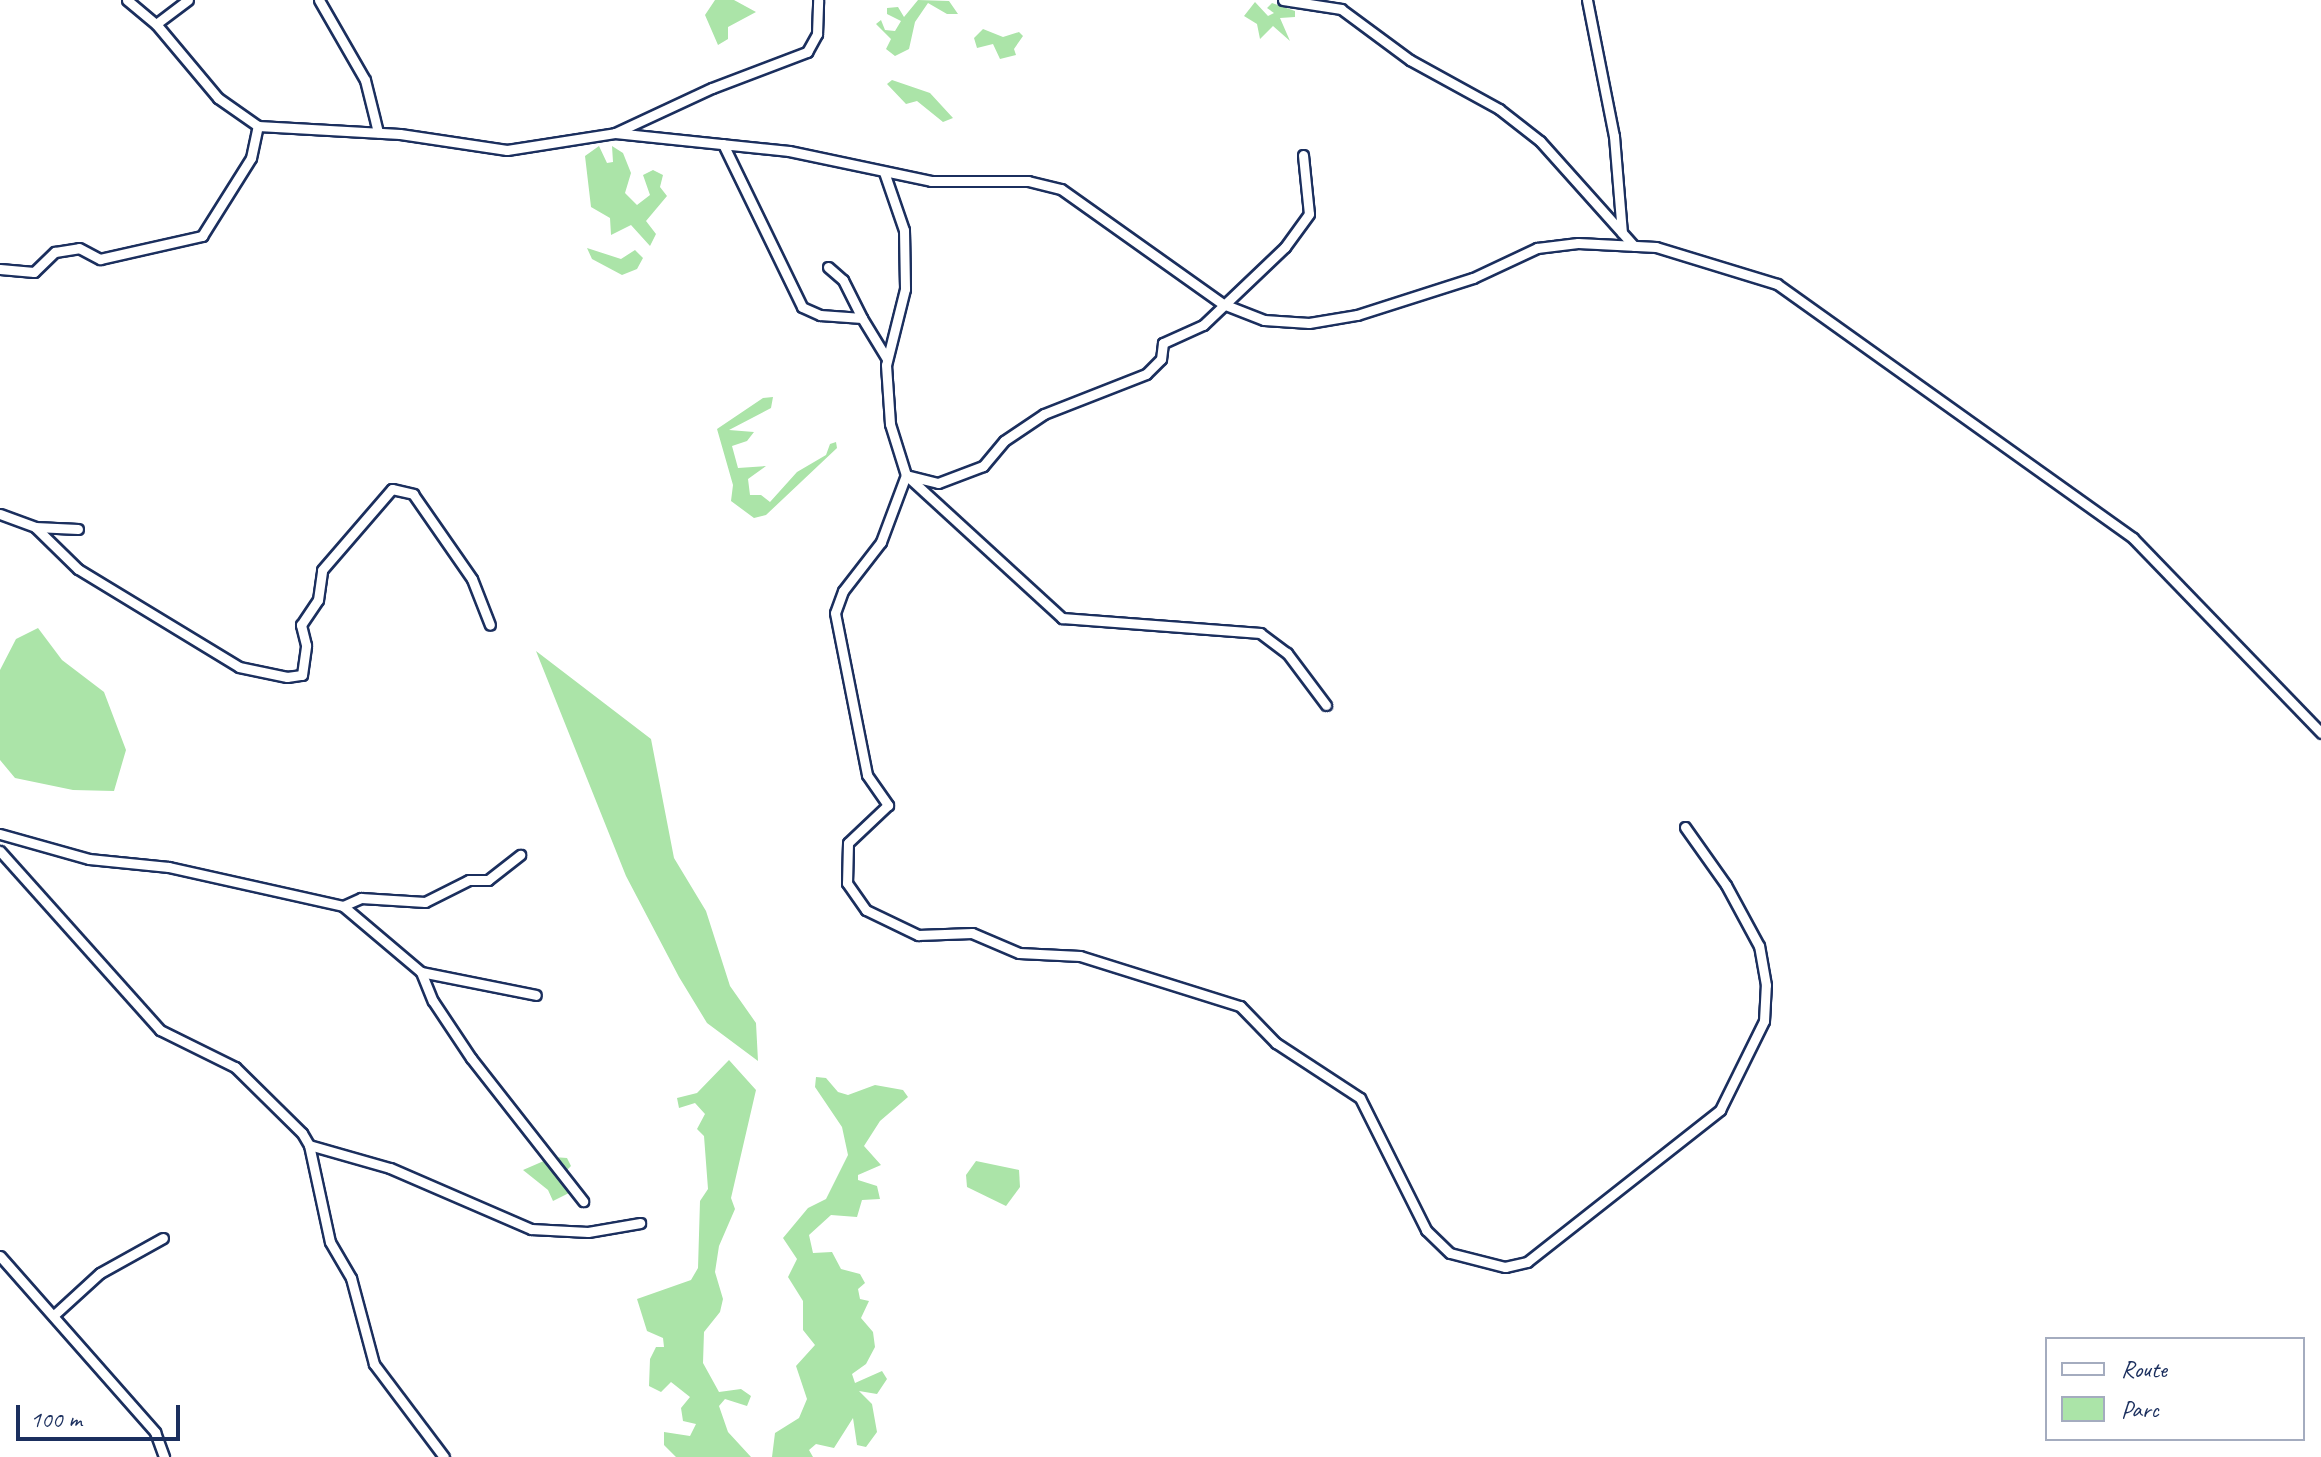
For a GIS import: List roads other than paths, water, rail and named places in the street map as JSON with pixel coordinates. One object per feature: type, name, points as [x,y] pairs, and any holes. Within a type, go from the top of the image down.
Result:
[{"type":"street","points":[[127,0],[156,24],[218,98],[258,126],[378,132],[507,150],[615,133],[789,151],[931,181],[1028,181],[1061,189],[1223,304],[1264,320],[1309,323],[1357,315],[1473,278],[1537,248],[1578,243],[1656,247],[1777,284],[2133,538],[2321,733]]},
{"type":"street","points":[[156,24],[188,0]]},
{"type":"street","points":[[319,0],[365,80],[378,132]]},
{"type":"street","points":[[615,133],[712,88],[807,52],[817,34],[818,0]]},
{"type":"street","points":[[1283,0],[1341,9],[1410,60],[1499,109],[1540,141],[1634,246]]},
{"type":"street","points":[[1587,0],[1614,136],[1622,233]]},
{"type":"street","points":[[0,269],[34,272],[55,252],[79,248],[100,259],[202,236],[251,158],[258,126]]},
{"type":"street","points":[[723,144],[802,307],[820,315],[862,318]]},
{"type":"street","points":[[906,475],[938,483],[983,466],[1004,441],[1044,414],[1146,374],[1161,359],[1163,343],[1203,325],[1285,247],[1309,214],[1303,155]]},
{"type":"street","points":[[884,172],[904,230],[905,289],[887,359],[890,424],[906,475],[1062,618],[1260,633],[1287,653],[1326,705]]},
{"type":"street","points":[[828,267],[843,280],[887,359]]},
{"type":"street","points":[[906,475],[881,542],[843,591],[835,613],[867,775],[888,805],[848,843],[847,883],[866,910],[918,935],[972,933],[1019,953],[1080,956],[1240,1006],[1276,1043],[1360,1098],[1426,1230],[1450,1253],[1505,1267],[1527,1262],[1692,1136],[1720,1110],[1744,1068],[1764,1021],[1766,985],[1759,946],[1726,885],[1685,827]]},
{"type":"street","points":[[35,527],[78,569],[239,667],[287,677],[302,675],[306,645],[301,625],[318,600],[322,570],[392,489],[413,494],[472,579],[490,625]]},
{"type":"street","points":[[0,514],[35,527],[78,529]]},
{"type":"street","points":[[0,834],[89,859],[169,867],[343,906],[421,972],[433,1001],[471,1058],[503,1092],[583,1201]]},
{"type":"street","points":[[0,851],[160,1030],[235,1067],[309,1145],[390,1168],[531,1229],[588,1232],[640,1223]]},
{"type":"street","points":[[343,906],[361,898],[425,902],[469,880],[488,880],[520,855]]},
{"type":"street","points":[[421,972],[536,995]]},
{"type":"street","points":[[309,1145],[330,1242],[351,1278],[374,1364],[444,1457]]},
{"type":"street","points":[[54,1315],[100,1273],[163,1238]]},
{"type":"street","points":[[0,1256],[155,1432],[164,1457]]}]
